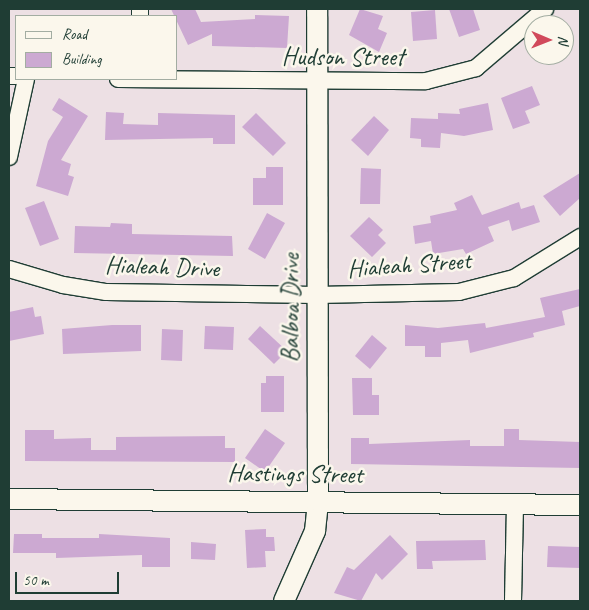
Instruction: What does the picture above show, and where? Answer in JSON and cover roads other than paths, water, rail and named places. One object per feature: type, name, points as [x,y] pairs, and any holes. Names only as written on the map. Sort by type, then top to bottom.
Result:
[{"type":"street","name":"Balboa Drive","points":[[284,601],[315,531],[318,500],[317,9]]},
{"type":"street","name":"Hudson Street","points":[[178,80],[318,83],[426,81],[476,68],[544,9]]},
{"type":"street","points":[[9,157],[26,80]]},
{"type":"street","name":"Hialeah Street","points":[[317,295],[458,292],[514,278],[580,237]]},
{"type":"street","name":"Hialeah Drive","points":[[9,269],[63,286],[106,292],[317,295]]},
{"type":"street","name":"Hastings Street","points":[[9,499],[318,500],[580,505]]},
{"type":"street","points":[[513,601],[515,504]]}]
